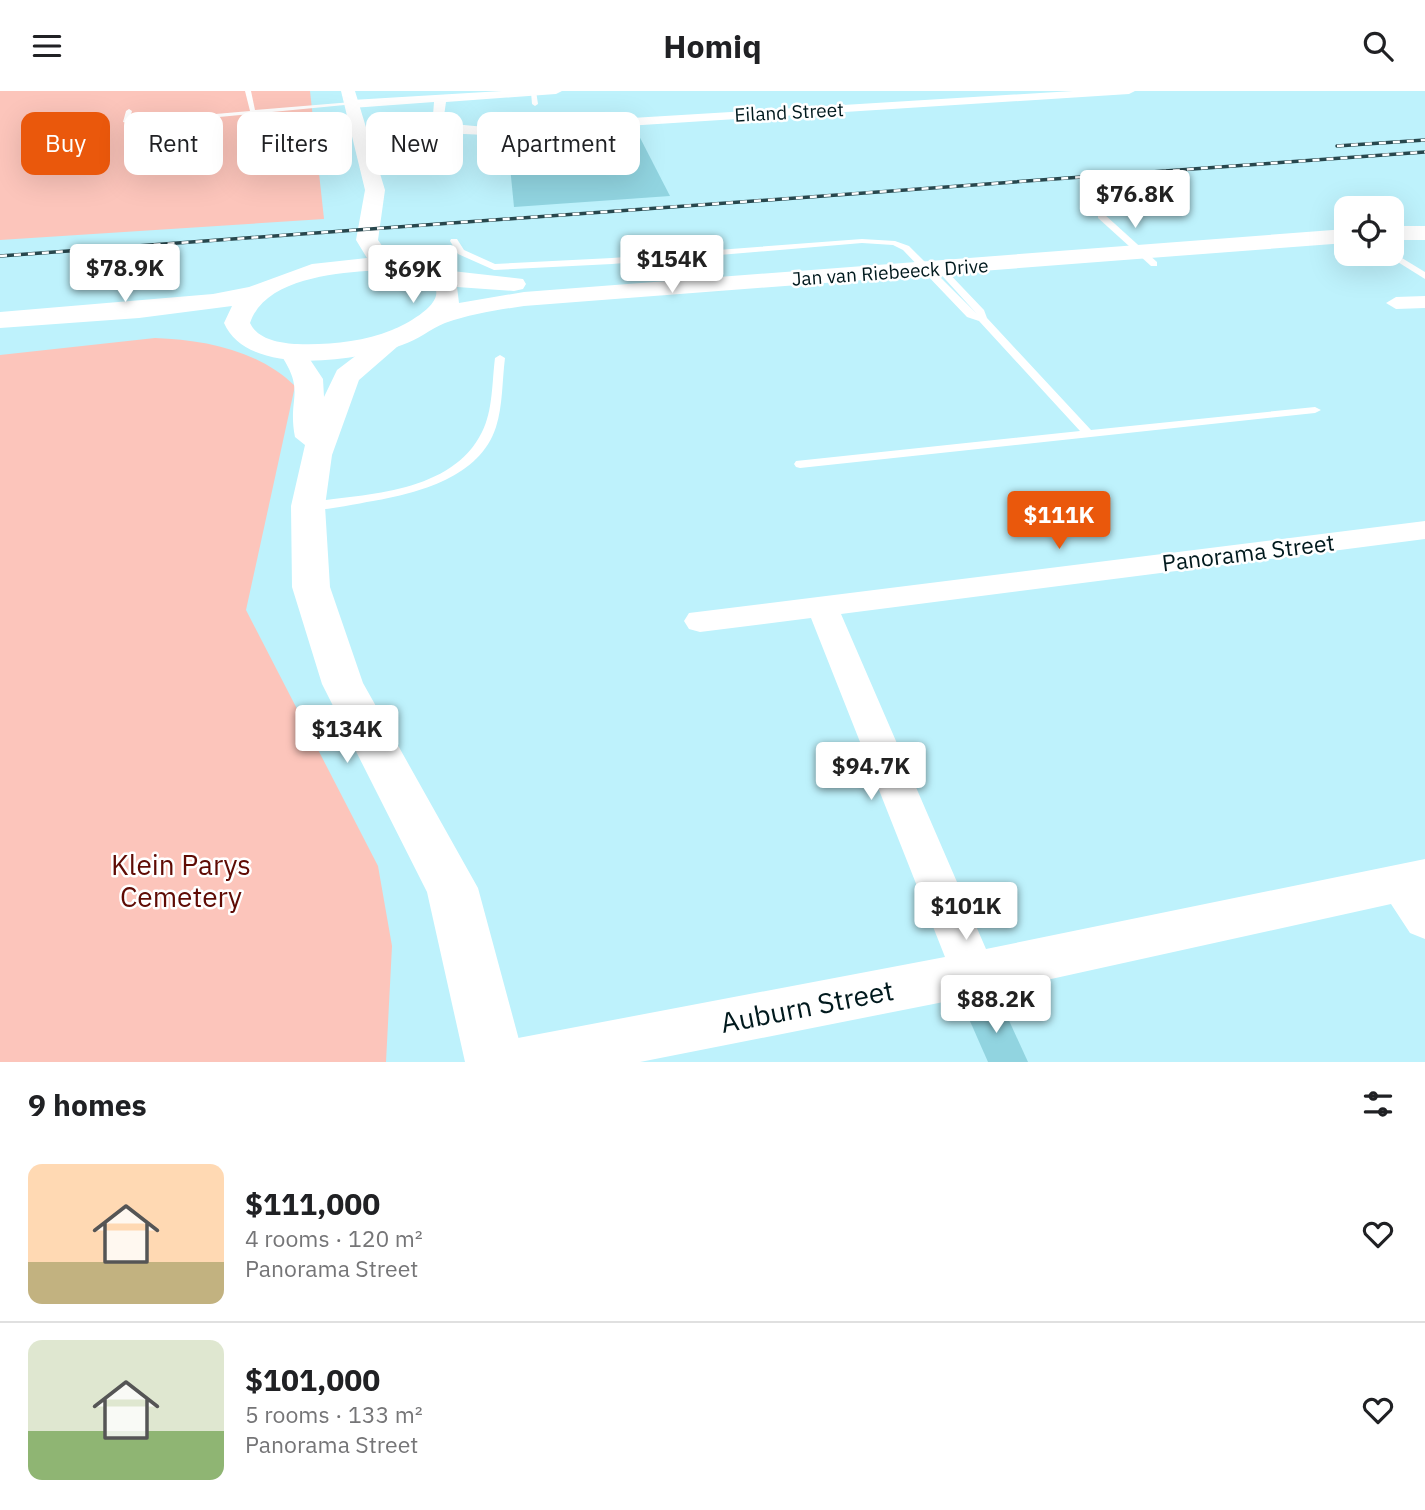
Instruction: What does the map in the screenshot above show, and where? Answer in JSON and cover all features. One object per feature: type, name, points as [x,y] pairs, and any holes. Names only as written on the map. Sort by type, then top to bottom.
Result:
[{"type":"main road","points":[[314,271],[339,255],[360,228],[375,190],[369,176],[368,158],[350,98]]},
{"type":"main road","points":[[1404,221],[1425,221]]},
{"type":"main road","name":"Jan van Riebeeck Drive","points":[[1140,251],[1334,225]]},
{"type":"main road","points":[[360,228],[370,249],[392,264]]},
{"type":"main road","points":[[1404,233],[1425,233]]},
{"type":"main road","name":"Jan van Riebeeck Drive","points":[[392,264],[473,283],[516,284],[1140,251],[1334,237]]},
{"type":"main road","name":"Jan van Riebeeck Drive","points":[[246,338],[265,347],[292,352],[359,348],[392,340],[417,330],[435,317],[484,304],[926,263]]},
{"type":"main road","points":[[0,320],[182,305],[260,292],[314,271],[340,266],[392,264]]},
{"type":"main road","points":[[435,317],[446,306],[449,295],[446,285],[436,276]]},
{"type":"main road","points":[[246,338],[237,328],[237,316],[245,303],[260,292]]},
{"type":"main road","points":[[0,338],[146,326],[206,331],[246,338]]},
{"type":"street","points":[[350,98],[534,96],[556,91]]},
{"type":"street","points":[[946,91],[963,102]]},
{"type":"street","name":"Eiland Street","points":[[441,98],[436,125],[460,131],[1129,91]]},
{"type":"street","points":[[793,98],[809,111]]},
{"type":"street","points":[[1396,303],[1425,302]]},
{"type":"street","points":[[392,340],[347,376],[316,455],[308,506],[311,587],[343,684],[452,888],[495,1062]]},
{"type":"street","points":[[292,352],[307,371],[313,387],[308,430],[316,455]]},
{"type":"street","name":"Panorama Street","points":[[700,621],[1425,530]]},
{"type":"street","points":[[822,607],[974,974]]},
{"type":"street","points":[[1413,881],[1425,919]]},
{"type":"street","name":"Auburn Street","points":[[518,1062],[974,974],[1413,881]]},
{"type":"lane","points":[[248,91],[253,112],[350,98]]},
{"type":"lane","points":[[129,111],[126,122],[135,123],[237,113]]},
{"type":"lane","points":[[1101,216],[1140,251]]},
{"type":"lane","points":[[454,241],[461,252],[494,267],[612,261],[862,241],[895,243],[926,263],[962,308],[982,319],[1087,432]]},
{"type":"lane","points":[[1404,261],[1420,269],[1425,276]]},
{"type":"lane","points":[[308,506],[388,494],[435,481],[467,461],[489,433],[500,358]]},
{"type":"lane","points":[[800,464],[1315,410]]},
{"type":"green space","points":[[0,91],[310,91],[312,112],[237,112],[237,175],[319,175],[324,219],[0,240]]},
{"type":"green space","name":"Klein Parys Cemetery","points":[[155,338],[193,341],[230,349],[265,364],[295,386],[246,610],[378,866],[392,946],[386,1062],[0,1062],[0,355]]},
{"type":"building","points":[[640,138],[670,196],[514,207],[511,175],[640,175]]},
{"type":"building","points":[[1001,1003],[1028,1062],[988,1062],[966,1012]]},
{"type":"railway","points":[[1337,146],[1425,140]]},
{"type":"railway","points":[[0,256],[1425,152]]}]
